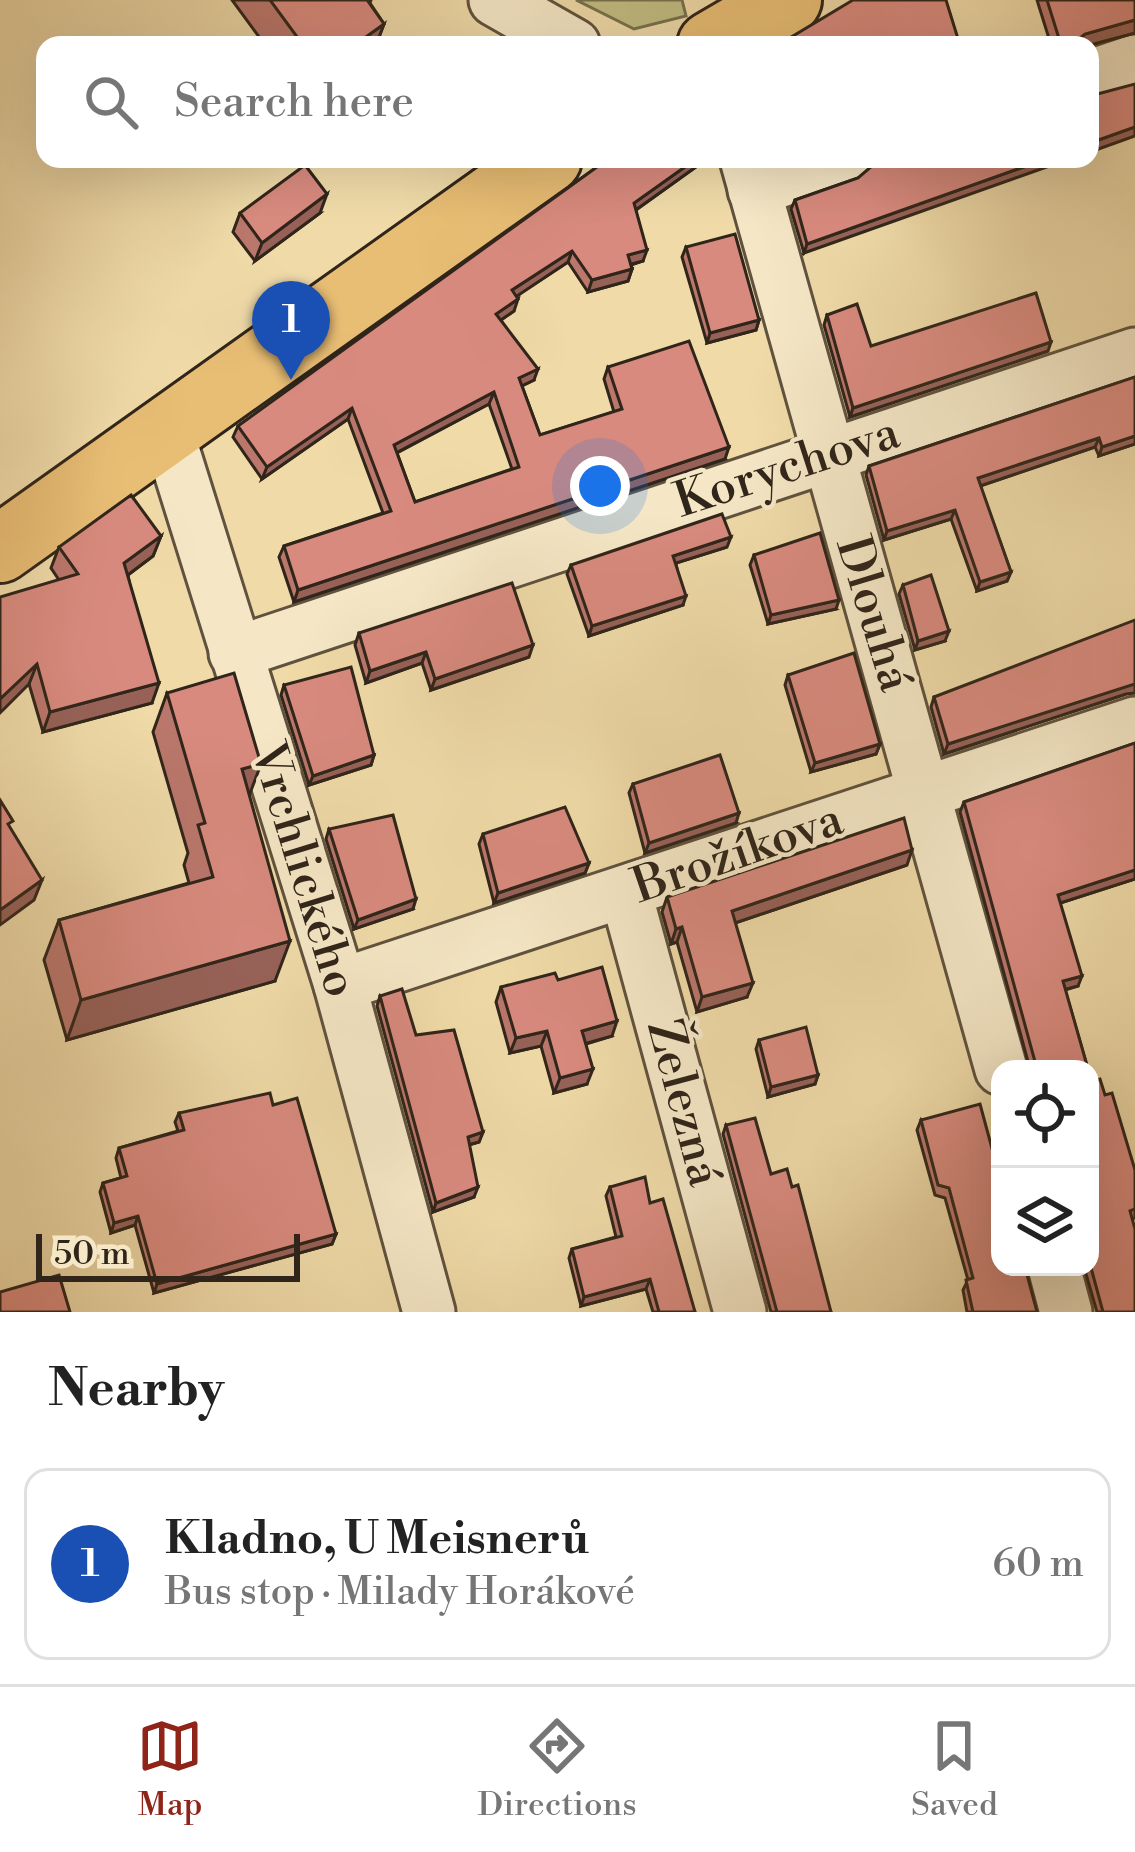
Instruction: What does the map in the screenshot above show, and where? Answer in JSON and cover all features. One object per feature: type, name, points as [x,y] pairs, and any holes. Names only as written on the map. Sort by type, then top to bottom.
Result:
[{"type":"main road","points":[[726,36],[788,0]]},
{"type":"main road","points":[[0,549],[535,168]]},
{"type":"street","points":[[494,0],[558,36]]},
{"type":"street","points":[[1099,73],[1135,61]]},
{"type":"street","points":[[750,174],[788,168]]},
{"type":"street","name":"Dlouhá","points":[[750,174],[825,455],[926,788],[999,1060]]},
{"type":"street","name":"Korychova","points":[[235,653],[1135,354]]},
{"type":"street","name":"Vrchlického","points":[[167,430],[340,985],[429,1312]]},
{"type":"street","name":"Brožíkova","points":[[340,985],[626,894],[926,788],[1135,723]]},
{"type":"street","name":"Železná","points":[[626,894],[740,1312]]},
{"type":"street","points":[[1056,1276],[1066,1312]]},
{"type":"shaded area","points":[[576,0],[682,0],[686,16],[634,29]]},
{"type":"building","points":[[270,0],[367,0],[384,24],[367,36],[296,36]]},
{"type":"building","points":[[853,0],[946,0],[957,36],[793,36]]},
{"type":"building","points":[[1047,0],[1135,0],[1135,20],[1082,36],[1058,36]]},
{"type":"building","points":[[1135,84],[1135,127],[1099,140],[1099,94]]},
{"type":"building","points":[[301,168],[307,168],[327,194],[262,243],[240,213]]},
{"type":"building","points":[[596,168],[683,168],[634,203],[647,250],[628,255],[632,269],[592,280],[572,251],[512,290],[518,299],[496,314],[538,369],[519,378],[540,435],[622,409],[608,367],[689,341],[729,447],[298,590],[284,546],[391,511],[352,408],[267,467],[238,426]],"holes":[[[494,392],[519,467],[415,502],[394,445]]]},
{"type":"building","points":[[870,168],[1021,168],[807,244],[795,200],[858,178]]},
{"type":"building","points":[[735,234],[759,320],[710,333],[686,247]]},
{"type":"building","points":[[1036,293],[1051,342],[853,408],[827,315],[857,304],[871,346]]},
{"type":"building","points":[[1135,377],[1135,436],[1102,447],[1099,438],[978,478],[1011,572],[980,582],[955,510],[887,531],[869,466]]},
{"type":"building","points":[[131,495],[161,536],[124,563],[159,683],[50,712],[37,664],[0,699],[0,597],[78,574],[59,547]]},
{"type":"building","points":[[722,514],[731,537],[673,556],[686,596],[592,626],[571,565]]},
{"type":"building","points":[[820,533],[839,600],[771,615],[754,555]]},
{"type":"building","points":[[931,575],[949,631],[918,641],[903,585]]},
{"type":"building","points":[[512,583],[533,645],[435,679],[426,652],[370,671],[359,633]]},
{"type":"building","points":[[1135,620],[1135,684],[948,744],[934,697]]},
{"type":"building","points":[[854,653],[880,744],[815,763],[788,675]]},
{"type":"building","points":[[351,667],[374,755],[313,776],[284,685]]},
{"type":"building","points":[[234,673],[261,764],[242,769],[290,941],[81,1000],[59,920],[213,877],[198,825],[205,823],[167,693]]},
{"type":"building","points":[[1135,743],[1135,870],[1058,895],[1082,976],[1063,981],[1085,1060],[1035,1060],[964,802]]},
{"type":"building","points":[[720,755],[739,813],[649,843],[633,784]]},
{"type":"building","points":[[0,800],[13,821],[8,824],[42,880],[0,910]]},
{"type":"building","points":[[565,807],[589,863],[498,893],[483,834]]},
{"type":"building","points":[[393,815],[416,899],[358,920],[329,829]]},
{"type":"building","points":[[904,818],[912,850],[732,911],[753,983],[702,997],[682,927],[676,929],[667,897]]},
{"type":"building","points":[[602,967],[617,1021],[582,1031],[593,1069],[560,1078],[547,1031],[516,1038],[501,987],[555,973],[558,980]]},
{"type":"building","points":[[402,989],[416,1035],[454,1030],[483,1132],[468,1137],[478,1187],[436,1203],[380,996]]},
{"type":"building","points":[[806,1027],[818,1075],[771,1087],[759,1040]]},
{"type":"building","points":[[1100,1079],[1105,1095],[1112,1093],[1135,1170],[1135,1209],[1130,1211],[1135,1229],[1135,1312],[1103,1312],[1093,1276],[1099,1276]]},
{"type":"building","points":[[270,1093],[273,1105],[297,1098],[336,1234],[157,1284],[138,1216],[114,1223],[103,1183],[127,1176],[119,1148],[184,1130],[179,1113]]},
{"type":"building","points":[[980,1104],[991,1145],[991,1276],[1027,1276],[1037,1312],[973,1312],[966,1280],[973,1278],[949,1188],[938,1185],[921,1120]]},
{"type":"building","points":[[755,1118],[771,1174],[787,1169],[792,1187],[798,1185],[831,1312],[777,1312],[726,1125]]},
{"type":"building","points":[[645,1177],[650,1203],[663,1199],[695,1312],[659,1312],[650,1279],[584,1297],[572,1249],[622,1236],[610,1187]]},
{"type":"building","points":[[59,1275],[70,1312],[0,1312],[0,1292]]},
{"type":"place","name":"Kladno, U Meisnerů","points":[[291,380]]}]
